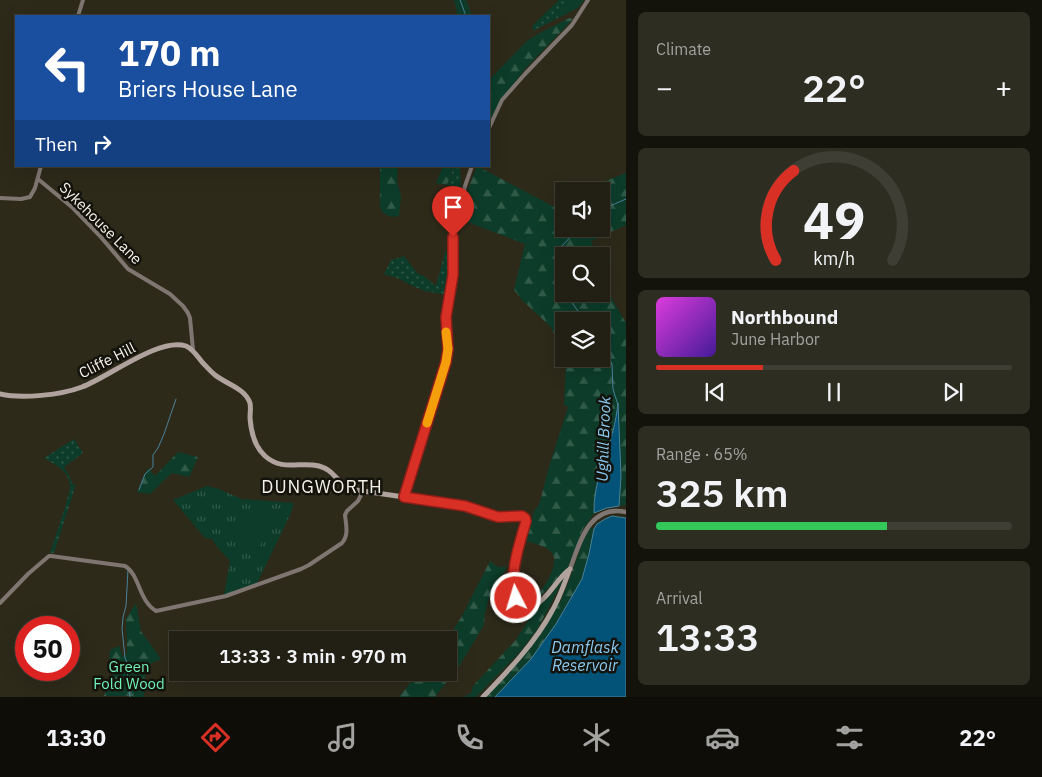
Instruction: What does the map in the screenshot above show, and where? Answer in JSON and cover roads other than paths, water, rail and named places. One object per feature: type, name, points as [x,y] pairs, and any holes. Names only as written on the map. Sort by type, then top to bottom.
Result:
[{"type":"main road","name":"Cliffe Hill","points":[[0,394],[29,396],[72,390],[94,382],[162,347],[180,345],[193,350]]},
{"type":"main road","points":[[193,350],[202,362],[217,376],[240,390],[246,396],[250,406],[251,426],[255,442],[264,456],[273,461],[292,466],[314,465],[322,467],[330,471],[346,487],[356,490],[465,506],[498,517],[524,517],[526,521],[516,560],[513,581],[516,598],[524,606],[534,605],[540,601],[570,569]]},
{"type":"main road","points":[[483,697],[520,657],[541,629],[551,613],[570,569]]},
{"type":"street","points":[[78,15],[83,0]]},
{"type":"street","points":[[490,126],[502,100],[572,25],[588,0]]},
{"type":"street","points":[[0,198],[27,198],[32,194],[41,167]]},
{"type":"street","points":[[404,497],[446,362],[448,349],[446,317],[453,275],[453,237],[465,186],[472,167]]},
{"type":"street","name":"Sykehouse Lane","points":[[38,179],[79,214],[128,269],[170,294],[183,306],[190,318],[193,350]]},
{"type":"street","points":[[0,603],[28,574],[49,556],[125,566],[131,570],[147,603],[154,610],[160,611],[226,596],[305,568],[340,545],[347,534],[345,515],[363,491]]},
{"type":"street","points":[[570,569],[590,523],[603,514],[613,511],[625,511]]},
{"type":"water","points":[[618,403],[621,476],[619,506],[594,513],[598,482],[613,431]]},
{"type":"water","name":"Damflask Reservoir","points":[[612,516],[626,518],[626,697],[495,697],[531,659],[556,624],[582,579],[594,529],[597,524]]},
{"type":"waterway","points":[[460,0],[466,15]]},
{"type":"waterway","name":"Ughill Brook","points":[[610,206],[626,199]]},
{"type":"waterway","name":"Ughill Brook","points":[[561,247],[570,237]]},
{"type":"waterway","name":"Ughill Brook","points":[[572,302],[579,312]]},
{"type":"waterway","name":"Ughill Brook","points":[[610,360],[612,364],[613,389],[618,405]]},
{"type":"waterway","points":[[139,490],[145,474],[153,467],[153,455],[164,434],[176,399]]},
{"type":"waterway","points":[[128,570],[126,606],[122,629],[125,658],[128,665],[130,697]]},
{"type":"district","name":"DUNGWORTH","points":[[322,486]]},
{"type":"park label","name":"Green Fold Wood","points":[[129,674]]}]
